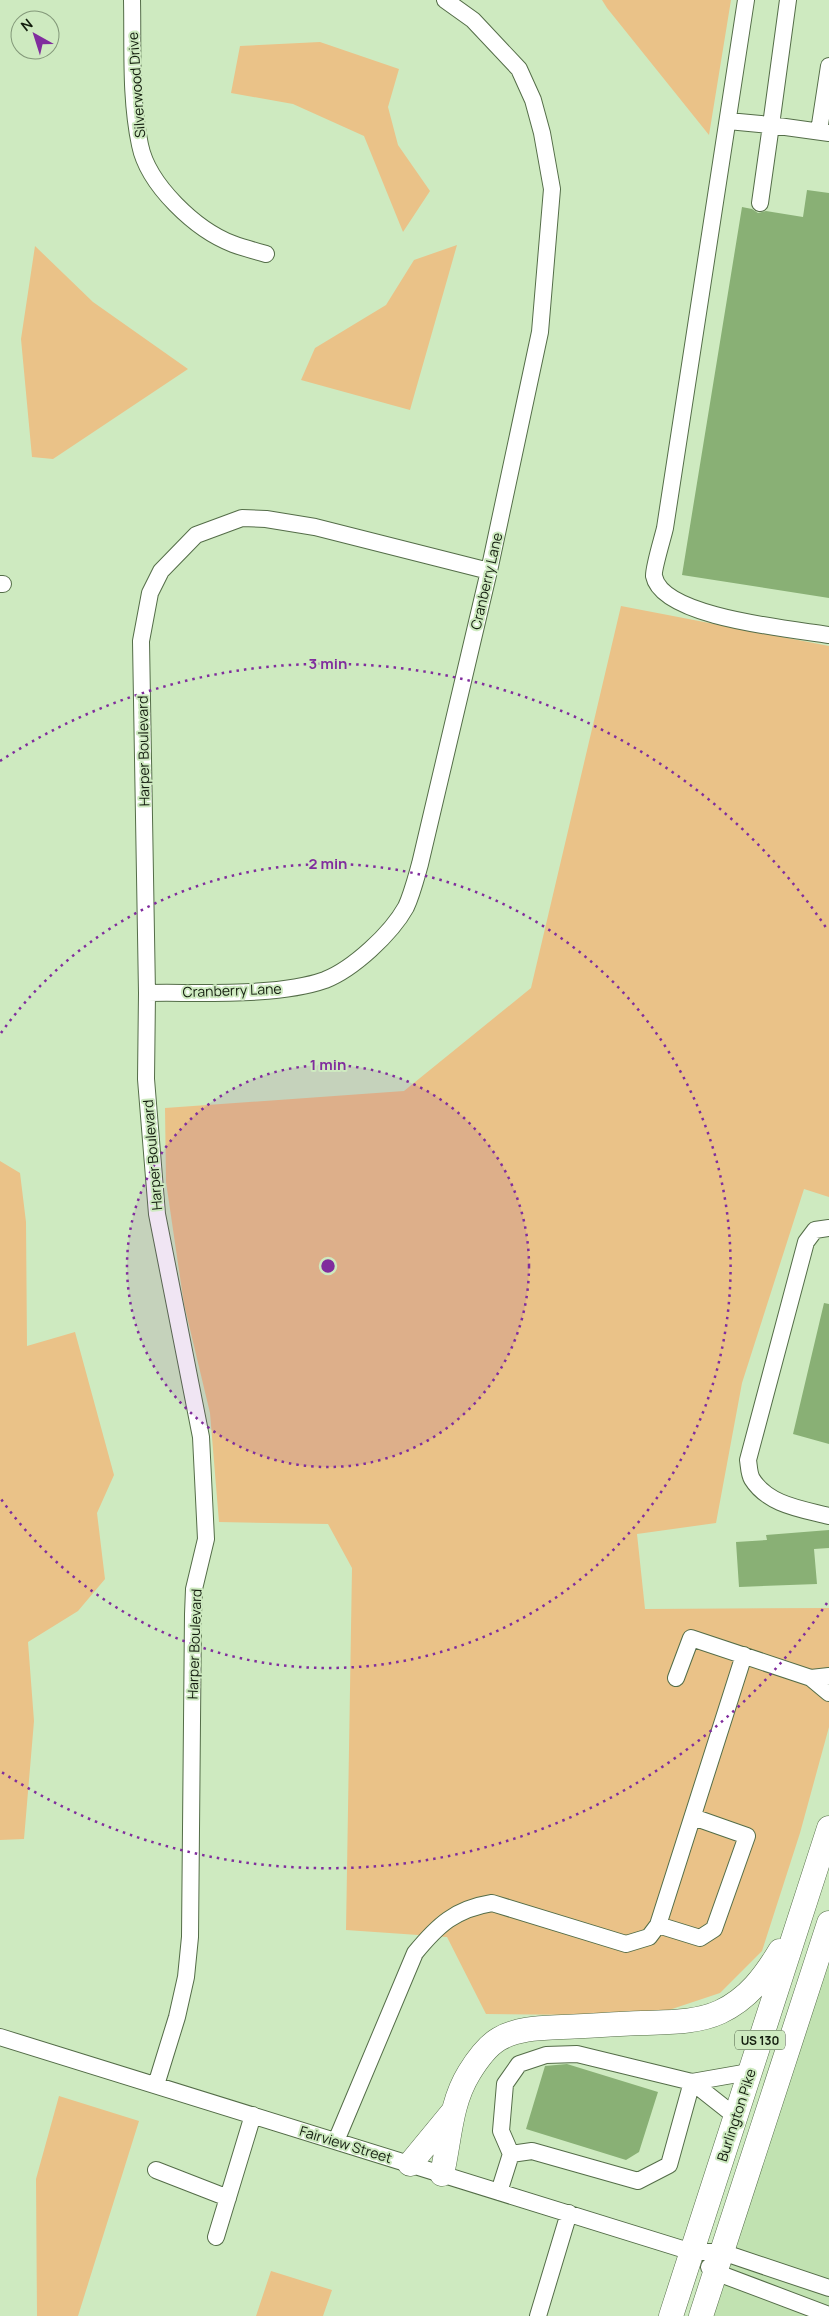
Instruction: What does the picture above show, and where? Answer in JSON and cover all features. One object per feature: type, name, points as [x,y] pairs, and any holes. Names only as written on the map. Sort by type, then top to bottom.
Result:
[{"type":"highway","name":"Burlington Pike","points":[[671,2316],[829,1828]]},
{"type":"highway","points":[[410,2164],[452,2112],[469,2074],[483,2053],[499,2039],[514,2033],[548,2027],[693,2021],[720,2012],[744,1997],[765,1975],[799,1919]]},
{"type":"highway","name":"US 130","points":[[701,2316],[828,1928]]},
{"type":"highway","points":[[442,2174],[450,2135],[452,2112]]},
{"type":"street","name":"Silverwood Drive","points":[[132,0],[134,102],[140,146],[146,164],[168,197],[198,225],[232,244],[266,254]]},
{"type":"street","name":"Cranberry Lane","points":[[147,993],[276,990],[325,980],[366,955],[395,923],[406,906],[420,864],[489,571],[540,332],[552,189],[542,133],[535,108],[519,69],[473,20],[445,0]]},
{"type":"street","points":[[746,0],[665,528],[654,576],[662,592],[687,607],[716,616],[829,635]]},
{"type":"street","points":[[760,203],[788,0]]},
{"type":"street","points":[[728,121],[824,132],[829,66]]},
{"type":"street","name":"Harper Boulevard","points":[[156,2085],[177,2017],[186,1977],[190,1936],[194,1589],[206,1539],[201,1437],[156,1214],[146,1079],[147,993],[141,641],[150,593],[161,571],[196,535],[242,518],[266,519],[315,527],[489,571]]},
{"type":"street","points":[[829,1228],[815,1230],[806,1242],[748,1460],[751,1478],[764,1493],[789,1506],[829,1516]]},
{"type":"street","points":[[676,1678],[691,1638],[811,1678],[829,1693]]},
{"type":"street","points":[[336,2141],[415,1953],[434,1929],[469,1907],[492,1903],[626,1944],[649,1937],[658,1925],[744,1655]]},
{"type":"street","points":[[811,1678],[829,1676]]},
{"type":"street","points":[[658,1925],[700,1938],[714,1930],[747,1836],[693,1817]]},
{"type":"street","name":"Fairview Street","points":[[0,2037],[569,2213],[719,2262]]},
{"type":"street","points":[[499,2192],[512,2154],[501,2131],[505,2084],[518,2064],[546,2055],[576,2054],[692,2082],[749,2072]]},
{"type":"street","points":[[692,2082],[735,2116]]},
{"type":"street","points":[[512,2154],[532,2151],[638,2182],[669,2165],[692,2082]]},
{"type":"street","points":[[216,2237],[253,2115]]},
{"type":"street","points":[[156,2170],[228,2198]]},
{"type":"street","points":[[538,2316],[569,2213]]},
{"type":"street","points":[[719,2262],[829,2288]]},
{"type":"street","points":[[719,2262],[829,2315]]},
{"type":"shaded area","points":[[602,0],[731,0],[709,135],[607,8]]},
{"type":"shaded area","points":[[320,42],[399,69],[388,107],[398,145],[430,191],[403,232],[364,136],[293,104],[231,93],[240,46]]},
{"type":"shaded area","points":[[457,245],[410,410],[301,380],[315,348],[386,305],[414,260]]},
{"type":"shaded area","points":[[35,246],[93,302],[188,369],[53,459],[32,457],[21,339]]},
{"type":"shaded area","points":[[621,606],[829,646],[829,1197],[804,1189],[742,1383],[716,1523],[637,1534],[645,1609],[829,1608],[829,1727],[800,1833],[762,1951],[720,1993],[666,2011],[583,2015],[486,2014],[447,1937],[346,1930],[352,1568],[328,1524],[219,1522],[210,1413],[184,1304],[166,1182],[165,1108],[404,1091],[531,988]]},
{"type":"shaded area","points":[[0,1161],[20,1173],[26,1222],[27,1346],[75,1332],[114,1475],[97,1513],[105,1579],[78,1611],[28,1642],[34,1721],[24,1839],[0,1840]]},
{"type":"shaded area","points":[[829,1923],[829,2316],[701,2316]]},
{"type":"shaded area","points":[[59,2096],[139,2121],[78,2316],[37,2316],[36,2179]]},
{"type":"shaded area","points":[[271,2271],[332,2290],[323,2316],[256,2316]]},
{"type":"building","points":[[807,190],[829,193],[829,598],[682,575],[742,207],[752,209],[758,213],[766,211],[803,217]]},
{"type":"building","points":[[824,1303],[829,1304],[829,1444],[793,1434]]},
{"type":"building","points":[[829,1530],[829,1548],[814,1549],[817,1584],[739,1587],[736,1542],[767,1540],[766,1535]]},
{"type":"building","points":[[567,2064],[658,2092],[639,2152],[626,2160],[526,2129],[545,2066]]}]
